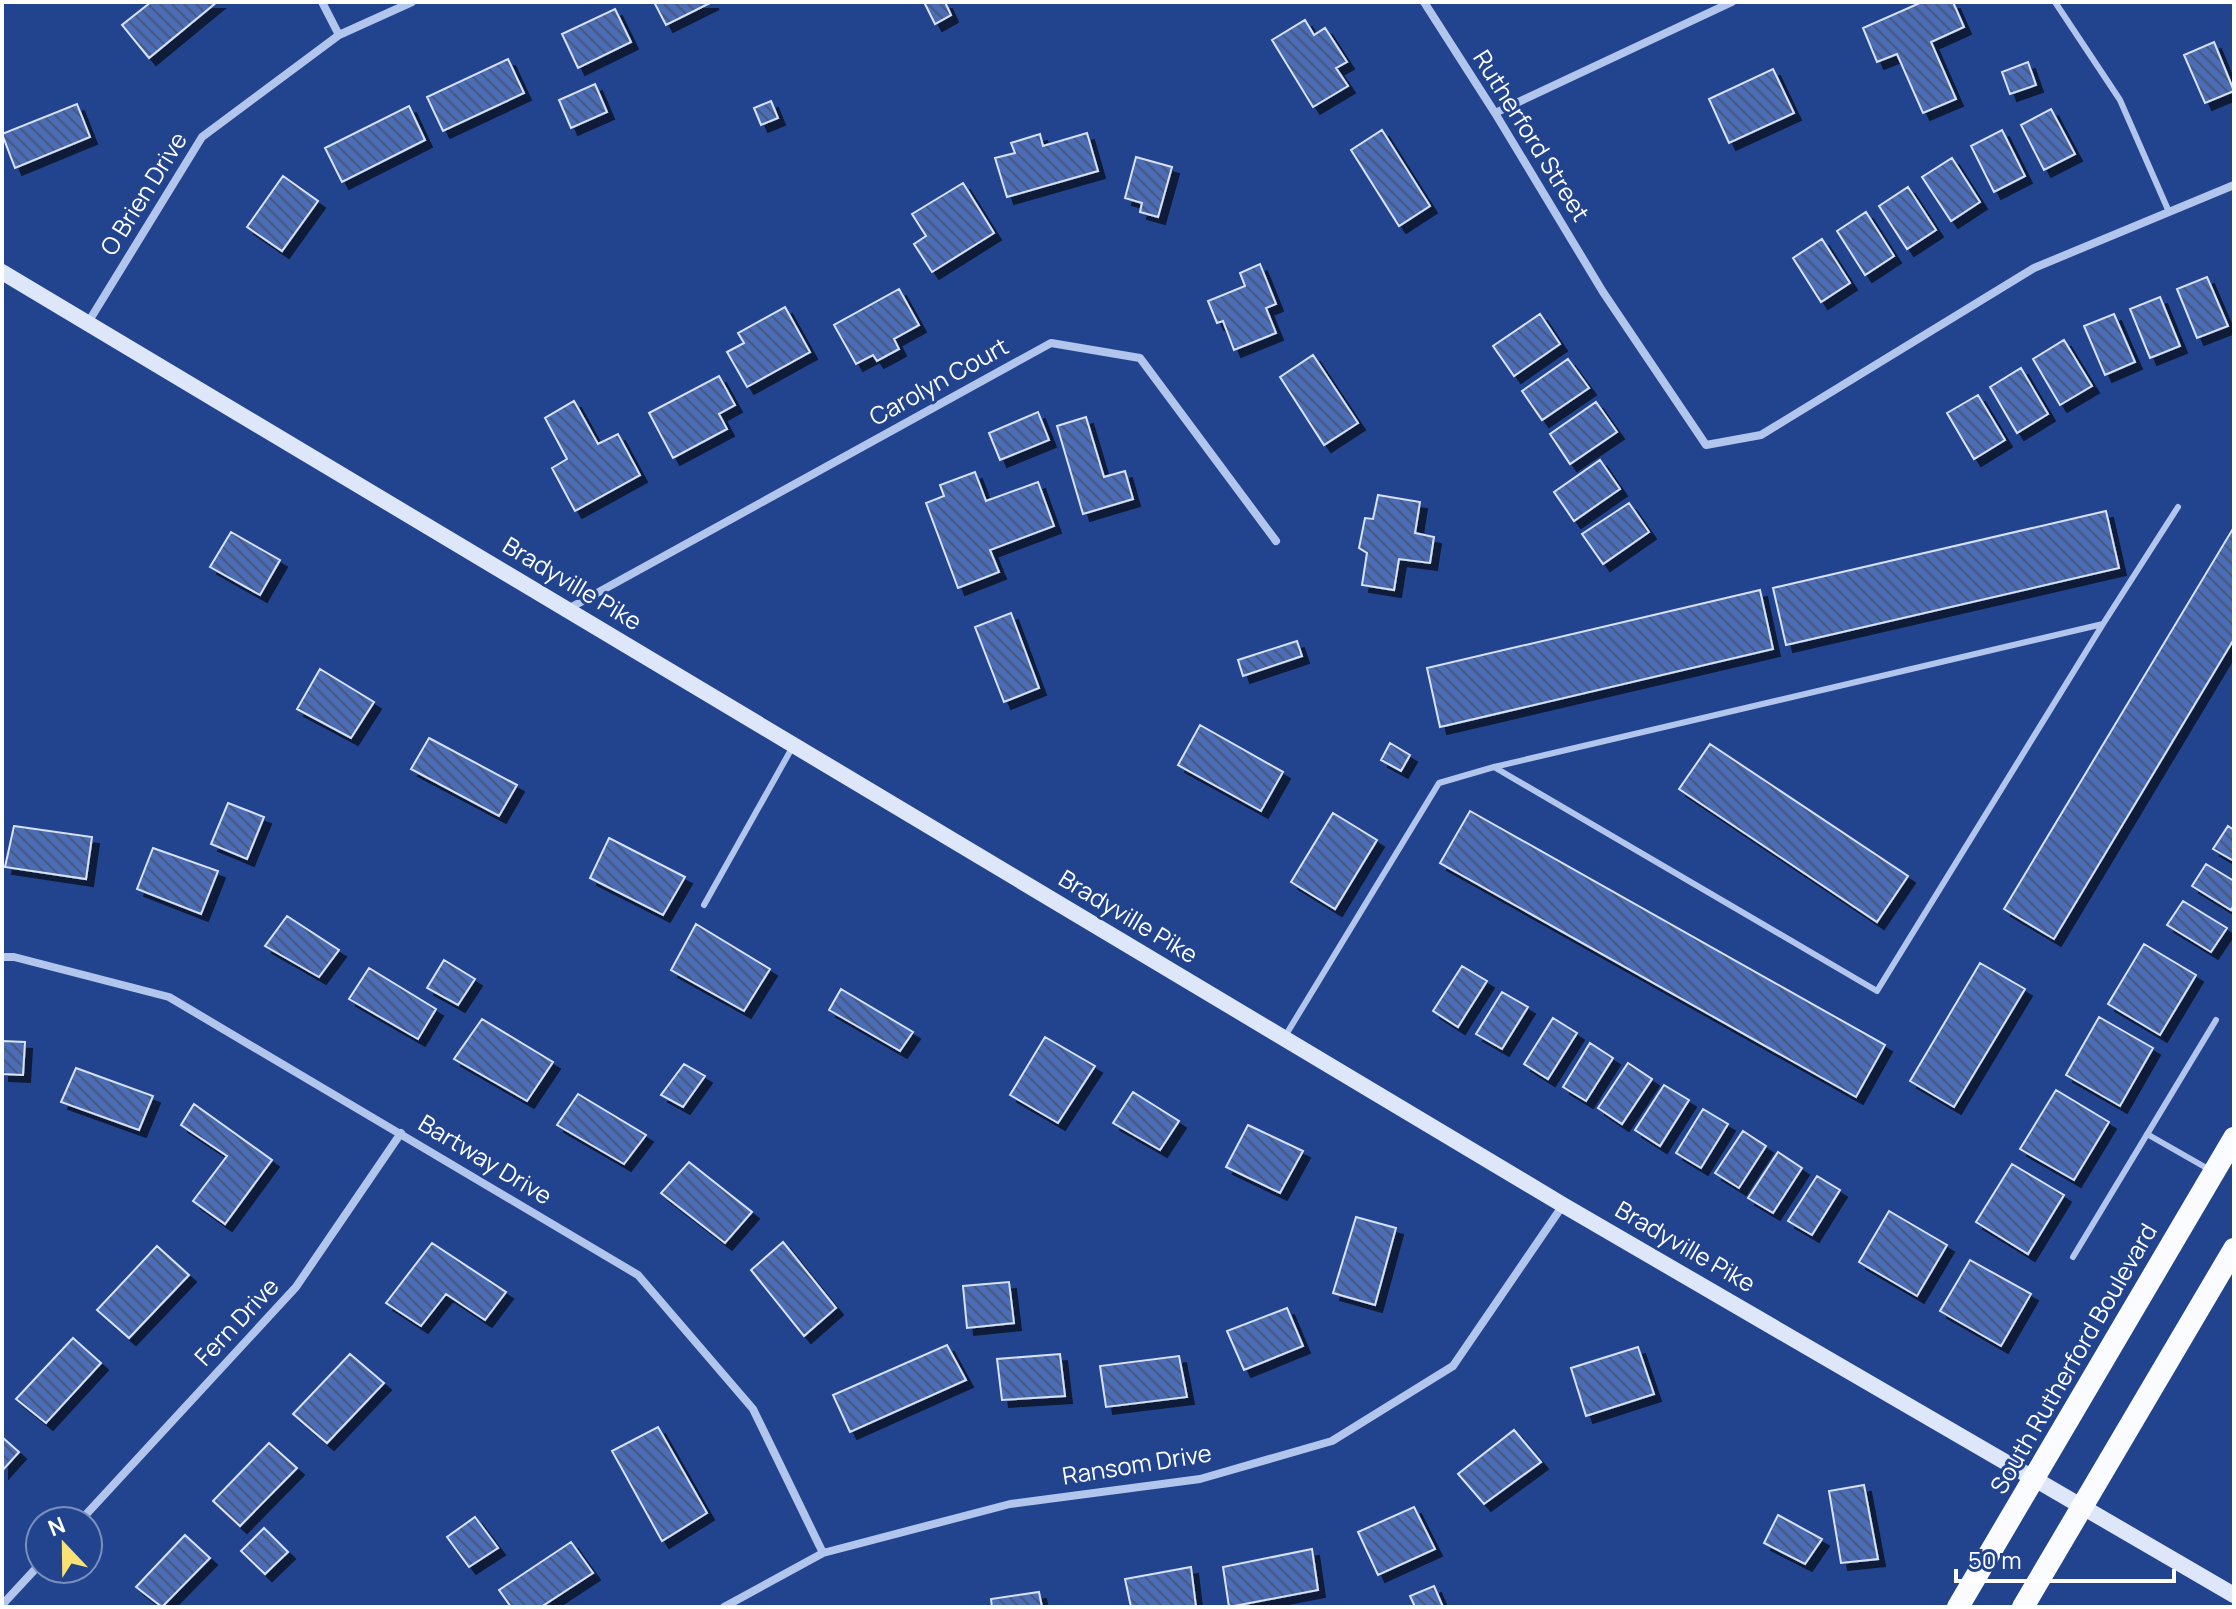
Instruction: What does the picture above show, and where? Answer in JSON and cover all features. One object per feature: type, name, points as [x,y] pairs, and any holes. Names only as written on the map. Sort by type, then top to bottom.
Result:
[{"type":"highway","name":"South Rutherford Boulevard","points":[[1958,1607],[2234,1138]]},
{"type":"highway","points":[[2023,1607],[2234,1249]]},
{"type":"main road","name":"Bradyville Pike","points":[[2,272],[89,321],[1563,1205],[2234,1595]]},
{"type":"street","points":[[322,2],[339,35]]},
{"type":"street","name":"O Brien Drive","points":[[89,321],[202,137],[339,35],[412,2]]},
{"type":"street","name":"Rutherford Street","points":[[1424,2],[1603,292],[1706,445],[1761,435],[2034,268],[2169,212]]},
{"type":"street","points":[[1495,113],[1732,2]]},
{"type":"street","points":[[2169,212],[2234,185]]},
{"type":"street","name":"Carolyn Court","points":[[567,609],[1051,343],[1140,358],[1276,541]]},
{"type":"street","name":"Bartway Drive","points":[[2,957],[14,957],[169,997],[638,1275],[753,1409],[823,1553]]},
{"type":"street","name":"Fern Drive","points":[[95,1505],[296,1287],[401,1133]]},
{"type":"street","name":"Ransom Drive","points":[[724,1607],[823,1553],[1010,1504],[1200,1479],[1332,1441],[1453,1366],[1563,1205]]},
{"type":"street","points":[[2,1605],[24,1581]]},
{"type":"lane","points":[[2055,2],[2120,100],[2169,212]]},
{"type":"lane","points":[[1494,767],[1877,991],[2178,507]]},
{"type":"lane","points":[[1284,1038],[1439,783],[1494,767],[2103,624]]},
{"type":"lane","points":[[704,905],[794,745]]},
{"type":"lane","points":[[2073,1257],[2216,1020]]},
{"type":"lane","points":[[2147,1134],[2214,1172]]},
{"type":"building","points":[[151,2],[217,2],[149,58],[122,25]]},
{"type":"building","points":[[654,2],[712,2],[666,25]]},
{"type":"building","points":[[924,2],[945,2],[951,15],[935,24]]},
{"type":"building","points":[[1922,2],[1953,2],[1964,27],[1931,42],[1956,99],[1923,113],[1897,54],[1877,62],[1863,28]]},
{"type":"building","points":[[615,9],[631,42],[578,68],[562,34]]},
{"type":"building","points":[[1305,20],[1314,35],[1325,28],[1347,62],[1336,68],[1348,86],[1313,107],[1272,40]]},
{"type":"building","points":[[2214,42],[2234,91],[2205,103],[2184,55]]},
{"type":"building","points":[[508,59],[524,93],[443,131],[427,97]]},
{"type":"building","points":[[2028,62],[2036,85],[2010,94],[2002,72]]},
{"type":"building","points":[[1773,69],[1794,113],[1729,143],[1709,99]]},
{"type":"building","points":[[595,84],[607,112],[571,128],[559,100]]},
{"type":"building","points":[[771,101],[778,118],[761,125],[754,108]]},
{"type":"building","points":[[77,104],[90,137],[15,168],[2,134]]},
{"type":"building","points":[[409,106],[425,140],[342,182],[325,148]]},
{"type":"building","points":[[2051,109],[2075,154],[2044,170],[2021,125]]},
{"type":"building","points":[[1382,130],[1430,206],[1399,226],[1351,150]]},
{"type":"building","points":[[2002,130],[2025,176],[1994,192],[1971,146]]},
{"type":"building","points":[[1087,133],[1098,171],[1007,197],[995,158],[1015,153],[1011,143],[1040,134],[1043,146]]},
{"type":"building","points":[[1136,157],[1172,167],[1158,217],[1140,212],[1142,203],[1125,198]]},
{"type":"building","points":[[1952,158],[1980,202],[1951,221],[1922,177]]},
{"type":"building","points":[[283,176],[318,201],[282,251],[247,227]]},
{"type":"building","points":[[963,183],[994,233],[932,272],[914,244],[926,236],[912,214]]},
{"type":"building","points":[[1908,187],[1936,230],[1907,249],[1879,206]]},
{"type":"building","points":[[1866,212],[1894,256],[1865,275],[1837,231]]},
{"type":"building","points":[[1822,239],[1850,283],[1821,302],[1793,258]]},
{"type":"building","points":[[1260,264],[1276,304],[1266,308],[1276,333],[1234,350],[1223,321],[1217,323],[1208,301],[1245,286],[1240,273]]},
{"type":"building","points":[[2207,277],[2228,326],[2197,338],[2177,289]]},
{"type":"building","points":[[899,289],[919,325],[894,339],[899,349],[877,361],[873,355],[856,364],[834,325]]},
{"type":"building","points":[[2160,297],[2180,346],[2150,358],[2130,309]]},
{"type":"building","points":[[785,307],[810,352],[747,387],[727,352],[744,343],[738,333]]},
{"type":"building","points":[[1540,314],[1560,344],[1514,376],[1493,346]]},
{"type":"building","points":[[2114,314],[2135,362],[2105,375],[2084,326]]},
{"type":"building","points":[[2064,340],[2092,386],[2060,405],[2033,359]]},
{"type":"building","points":[[1313,355],[1358,423],[1324,445],[1280,377]]},
{"type":"building","points":[[1568,359],[1589,388],[1542,420],[1522,391]]},
{"type":"building","points":[[2021,368],[2048,414],[2017,433],[1990,387]]},
{"type":"building","points":[[719,376],[735,405],[719,414],[727,429],[673,458],[649,413]]},
{"type":"building","points":[[1978,395],[2005,440],[1974,459],[1947,413]]},
{"type":"building","points":[[574,401],[598,444],[618,434],[640,475],[575,511],[552,468],[567,459],[545,418]]},
{"type":"building","points":[[1596,402],[1617,432],[1570,464],[1550,434]]},
{"type":"building","points":[[1038,412],[1049,440],[1000,460],[989,433]]},
{"type":"building","points":[[1086,417],[1104,477],[1125,471],[1133,499],[1083,514],[1057,426]]},
{"type":"building","points":[[1600,460],[1620,489],[1574,521],[1554,492]]},
{"type":"building","points":[[975,472],[986,501],[1038,482],[1054,526],[990,550],[999,572],[958,588],[926,503],[944,496],[940,485]]},
{"type":"building","points":[[1378,495],[1420,502],[1415,533],[1434,537],[1430,563],[1399,559],[1394,590],[1362,585],[1367,553],[1359,548],[1365,518],[1373,519]]},
{"type":"building","points":[[1629,503],[1649,532],[1603,564],[1582,534]]},
{"type":"building","points":[[2106,511],[2119,568],[1786,645],[1773,588]]},
{"type":"building","points":[[2234,527],[2234,639],[2054,939],[2004,909]]},
{"type":"building","points":[[231,532],[280,560],[260,595],[210,567]]},
{"type":"building","points":[[1760,590],[1773,649],[1440,727],[1427,668]]},
{"type":"building","points":[[1011,613],[1039,688],[1004,702],[975,627]]},
{"type":"building","points":[[1297,641],[1302,656],[1243,676],[1238,660]]},
{"type":"building","points":[[320,669],[374,702],[351,738],[297,709]]},
{"type":"building","points":[[1200,725],[1283,772],[1261,811],[1178,765]]},
{"type":"building","points":[[429,738],[517,785],[499,816],[411,769]]},
{"type":"building","points":[[1390,743],[1410,755],[1401,771],[1381,760]]},
{"type":"building","points":[[1710,744],[1908,876],[1877,922],[1679,789]]},
{"type":"building","points":[[228,803],[264,817],[247,859],[211,844]]},
{"type":"building","points":[[1470,811],[1885,1045],[1856,1097],[1440,863]]},
{"type":"building","points":[[1333,813],[1377,840],[1335,909],[1291,882]]},
{"type":"building","points":[[14,826],[92,837],[86,879],[5,867]]},
{"type":"building","points":[[2228,826],[2234,830],[2234,861],[2213,849]]},
{"type":"building","points":[[609,838],[685,877],[663,915],[590,878]]},
{"type":"building","points":[[153,848],[218,871],[201,914],[137,889]]},
{"type":"building","points":[[2206,864],[2234,881],[2234,905],[2231,910],[2192,886]]},
{"type":"building","points":[[2183,901],[2227,928],[2211,952],[2167,925]]},
{"type":"building","points":[[287,916],[339,950],[319,977],[265,946]]},
{"type":"building","points":[[696,924],[770,969],[744,1011],[671,970]]},
{"type":"building","points":[[2144,944],[2196,975],[2160,1035],[2108,1004]]},
{"type":"building","points":[[444,960],[475,979],[458,1005],[427,988]]},
{"type":"building","points":[[1980,963],[2025,989],[1954,1107],[1910,1081]]},
{"type":"building","points":[[1462,966],[1487,981],[1458,1027],[1433,1011]]},
{"type":"building","points":[[369,968],[436,1009],[418,1039],[349,999]]},
{"type":"building","points":[[841,989],[913,1032],[900,1051],[829,1010]]},
{"type":"building","points":[[1502,992],[1528,1007],[1502,1049],[1476,1034]]},
{"type":"building","points":[[2099,1017],[2153,1048],[2120,1106],[2066,1075]]},
{"type":"building","points":[[1553,1018],[1577,1033],[1548,1079],[1524,1064]]},
{"type":"building","points":[[482,1019],[553,1062],[527,1101],[454,1059]]},
{"type":"building","points":[[1045,1037],[1095,1066],[1058,1123],[1010,1095]]},
{"type":"building","points":[[2,1041],[25,1042],[23,1075],[2,1074]]},
{"type":"building","points":[[1590,1043],[1613,1058],[1586,1101],[1563,1087]]},
{"type":"building","points":[[1628,1063],[1652,1079],[1622,1124],[1598,1108]]},
{"type":"building","points":[[684,1064],[705,1076],[683,1107],[661,1095]]},
{"type":"building","points":[[76,1068],[153,1096],[139,1130],[61,1102]]},
{"type":"building","points":[[1664,1085],[1689,1100],[1660,1146],[1635,1130]]},
{"type":"building","points":[[2056,1090],[2109,1122],[2074,1180],[2020,1149]]},
{"type":"building","points":[[1133,1092],[1179,1121],[1160,1150],[1113,1123]]},
{"type":"building","points":[[578,1094],[646,1135],[624,1164],[557,1125]]},
{"type":"building","points":[[194,1104],[272,1160],[225,1224],[193,1201],[227,1156],[181,1125]]},
{"type":"building","points":[[1703,1109],[1728,1124],[1701,1168],[1676,1153]]},
{"type":"building","points":[[1248,1125],[1303,1151],[1280,1193],[1226,1167]]},
{"type":"building","points":[[1743,1131],[1766,1146],[1739,1188],[1715,1173]]},
{"type":"building","points":[[1778,1152],[1802,1168],[1773,1213],[1748,1198]]},
{"type":"building","points":[[689,1162],[752,1212],[725,1243],[661,1193]]},
{"type":"building","points":[[2012,1164],[2064,1195],[2028,1254],[1976,1222]]},
{"type":"building","points":[[1817,1176],[1840,1190],[1812,1235],[1788,1221]]},
{"type":"building","points":[[1889,1211],[1947,1245],[1917,1296],[1859,1262]]},
{"type":"building","points":[[1356,1217],[1396,1228],[1375,1305],[1333,1293]]},
{"type":"building","points":[[783,1242],[836,1308],[804,1336],[751,1270]]},
{"type":"building","points":[[432,1243],[506,1292],[485,1320],[446,1294],[421,1326],[386,1303]]},
{"type":"building","points":[[157,1246],[189,1275],[129,1338],[97,1310]]},
{"type":"building","points":[[1970,1260],[2031,1294],[2001,1346],[1940,1311]]},
{"type":"building","points":[[1009,1282],[1014,1323],[967,1328],[963,1286]]},
{"type":"building","points":[[1287,1308],[1303,1346],[1244,1370],[1227,1331]]},
{"type":"building","points":[[73,1338],[101,1363],[46,1423],[16,1399]]},
{"type":"building","points":[[947,1345],[966,1380],[850,1432],[833,1395]]},
{"type":"building","points":[[1638,1347],[1654,1394],[1586,1416],[1571,1368]]},
{"type":"building","points":[[350,1354],[384,1383],[327,1443],[293,1414]]},
{"type":"building","points":[[1060,1354],[1065,1396],[1002,1400],[997,1359]]},
{"type":"building","points":[[1179,1356],[1187,1397],[1106,1407],[1100,1366]]},
{"type":"building","points":[[658,1427],[707,1513],[662,1541],[612,1451]]},
{"type":"building","points":[[1514,1430],[1541,1462],[1484,1504],[1458,1474]]},
{"type":"building","points":[[2,1437],[19,1452],[2,1471]]},
{"type":"building","points":[[269,1443],[297,1468],[240,1526],[213,1501]]},
{"type":"building","points":[[1864,1485],[1878,1559],[1841,1563],[1829,1491]]},
{"type":"building","points":[[1414,1507],[1435,1549],[1378,1575],[1358,1532]]},
{"type":"building","points":[[1778,1515],[1822,1539],[1805,1564],[1764,1543]]},
{"type":"building","points":[[475,1517],[498,1548],[469,1567],[447,1537]]},
{"type":"building","points":[[264,1528],[288,1552],[265,1574],[241,1551]]},
{"type":"building","points":[[185,1535],[210,1558],[162,1607],[136,1587]]},
{"type":"building","points":[[571,1542],[593,1573],[541,1607],[511,1607],[499,1590]]},
{"type":"building","points":[[1312,1549],[1318,1590],[1229,1607],[1223,1567]]},
{"type":"building","points":[[1191,1567],[1196,1607],[1131,1607],[1125,1579]]},
{"type":"building","points":[[1434,1586],[1443,1607],[1415,1607],[1410,1596]]},
{"type":"building","points":[[1039,1592],[1042,1607],[992,1607],[991,1599]]}]
